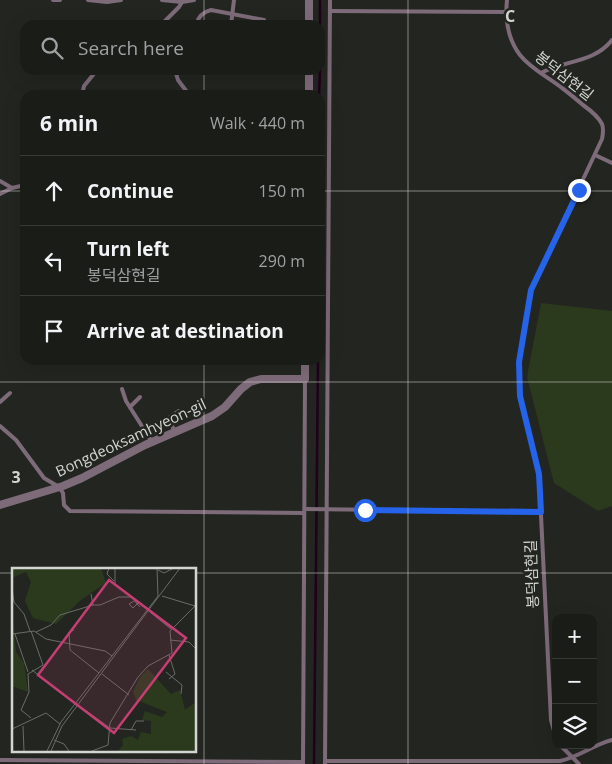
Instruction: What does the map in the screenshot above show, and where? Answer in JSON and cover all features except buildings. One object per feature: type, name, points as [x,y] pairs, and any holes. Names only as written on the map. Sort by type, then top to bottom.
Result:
[{"type":"street","points":[[309,0],[309,20]]},
{"type":"street","points":[[309,75],[309,90]]},
{"type":"street","points":[[304,379],[305,365]]},
{"type":"street","name":"Bongdeoksamhyeon-gil","points":[[0,505],[82,478],[152,442],[212,416],[225,408],[250,382],[261,379],[304,379]]},
{"type":"lane","points":[[53,0],[60,0]]},
{"type":"lane","points":[[88,0],[107,2],[121,0]]},
{"type":"lane","points":[[162,0],[182,2],[194,0]]},
{"type":"lane","points":[[231,20],[234,0]]},
{"type":"lane","points":[[330,0],[325,509],[325,762],[560,761],[573,758],[604,742],[612,740]]},
{"type":"lane","name":"봉덕삼현길","points":[[508,0],[506,12],[514,46],[524,60],[563,88],[600,121],[603,133],[595,155],[531,290],[519,362],[520,396],[539,474],[552,724]]},
{"type":"lane","points":[[166,20],[180,7],[182,2]]},
{"type":"lane","points":[[197,20],[206,11],[211,10],[264,20]]},
{"type":"lane","points":[[330,11],[506,12]]},
{"type":"lane","points":[[541,73],[557,65],[584,60],[612,40]]},
{"type":"lane","points":[[83,90],[93,75]]},
{"type":"lane","points":[[176,75],[185,90]]},
{"type":"lane","points":[[595,155],[612,163]]},
{"type":"lane","points":[[0,182],[12,188]]},
{"type":"lane","points":[[0,194],[20,186]]},
{"type":"lane","points":[[0,760],[302,763],[304,379]]},
{"type":"lane","points":[[122,389],[130,407],[152,442]]},
{"type":"lane","points":[[0,402],[10,393]]},
{"type":"lane","points":[[130,407],[140,397]]},
{"type":"lane","points":[[175,432],[169,420],[170,417],[179,411]]},
{"type":"lane","points":[[0,426],[16,440],[44,478],[59,487],[63,493],[64,505],[70,511],[304,511],[325,509],[541,512]]},
{"type":"lane","points":[[564,749],[579,764]]},
{"type":"green space","points":[[541,303],[612,311],[612,506],[598,511],[554,483],[527,377]]},
{"type":"waterway","points":[[320,0],[320,20]]},
{"type":"waterway","points":[[319,90],[320,75]]},
{"type":"waterway","points":[[314,764],[318,365]]},
{"type":"route","points":[[365,510],[541,512],[539,474],[520,396],[519,362],[531,290],[579,190]]}]
